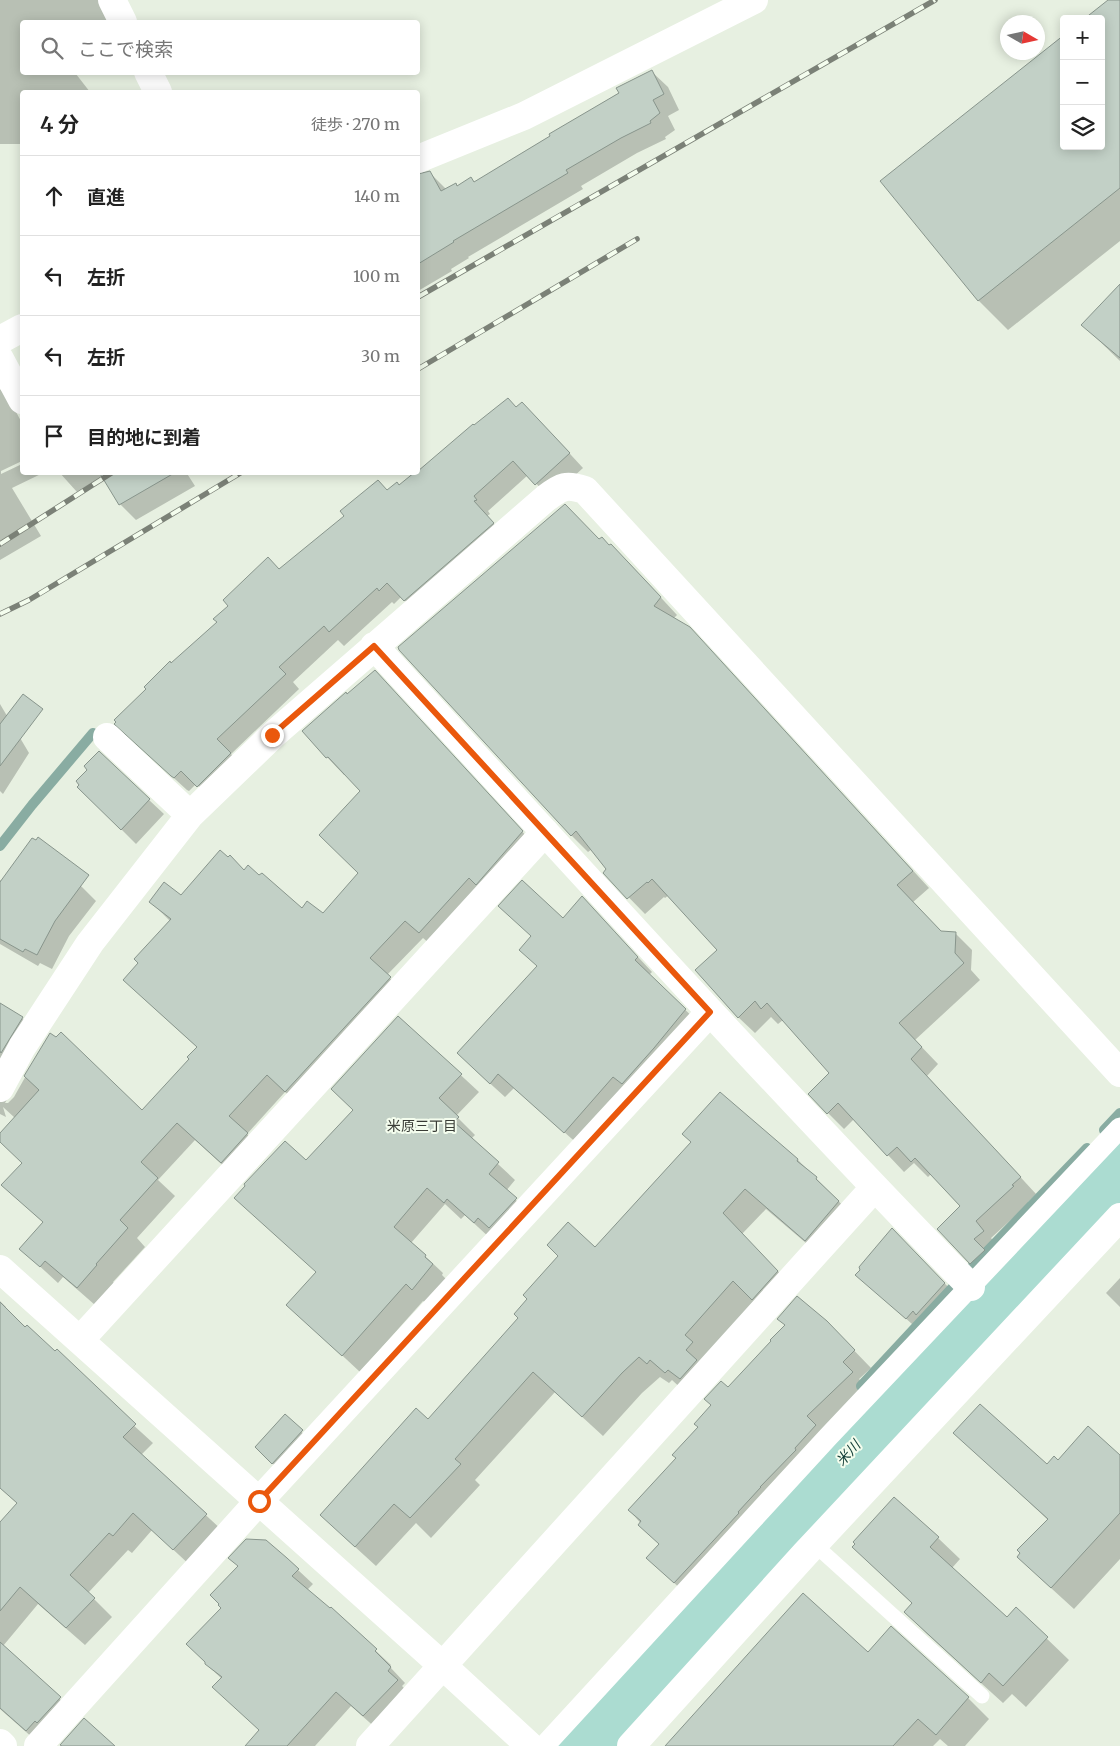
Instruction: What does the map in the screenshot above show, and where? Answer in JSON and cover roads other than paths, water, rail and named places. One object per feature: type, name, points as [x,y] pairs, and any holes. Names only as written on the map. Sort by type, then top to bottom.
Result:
[{"type":"street","points":[[112,0],[122,20]]},
{"type":"street","points":[[420,158],[524,116],[754,0]]},
{"type":"street","points":[[150,75],[157,90]]},
{"type":"street","points":[[0,340],[20,329]]},
{"type":"street","points":[[0,359],[20,396]]},
{"type":"street","points":[[0,1088],[22,1047],[90,943],[190,814],[272,735],[374,646],[560,488],[571,485],[585,490],[1120,1073]]},
{"type":"street","points":[[374,646],[710,1012],[874,1188],[971,1287]]},
{"type":"street","points":[[107,737],[190,814]]},
{"type":"street","points":[[80,1340],[545,832]]},
{"type":"street","points":[[38,1746],[259,1501],[710,1012]]},
{"type":"street","points":[[544,1746],[828,1437],[1120,1128]]},
{"type":"street","points":[[370,1746],[874,1188]]},
{"type":"street","points":[[631,1746],[1120,1217]]},
{"type":"street","points":[[0,1269],[530,1746]]},
{"type":"street","points":[[0,1743],[3,1746]]},
{"type":"lane","points":[[815,1545],[982,1696]]},
{"type":"waterway","points":[[0,846],[93,733]]},
{"type":"waterway","points":[[1104,1130],[1120,1113]]},
{"type":"waterway","points":[[970,1269],[1087,1148]]},
{"type":"waterway","name":"米川","points":[[581,1746],[859,1441],[1120,1166]]},
{"type":"waterway","points":[[861,1386],[955,1285]]},
{"type":"railway","points":[[420,296],[935,0]]},
{"type":"railway","points":[[420,368],[637,239]]},
{"type":"railway","points":[[0,544],[108,475]]},
{"type":"railway","points":[[0,614],[29,600],[237,475]]},
{"type":"district","name":"米原三丁目","points":[[422,1126]]}]
